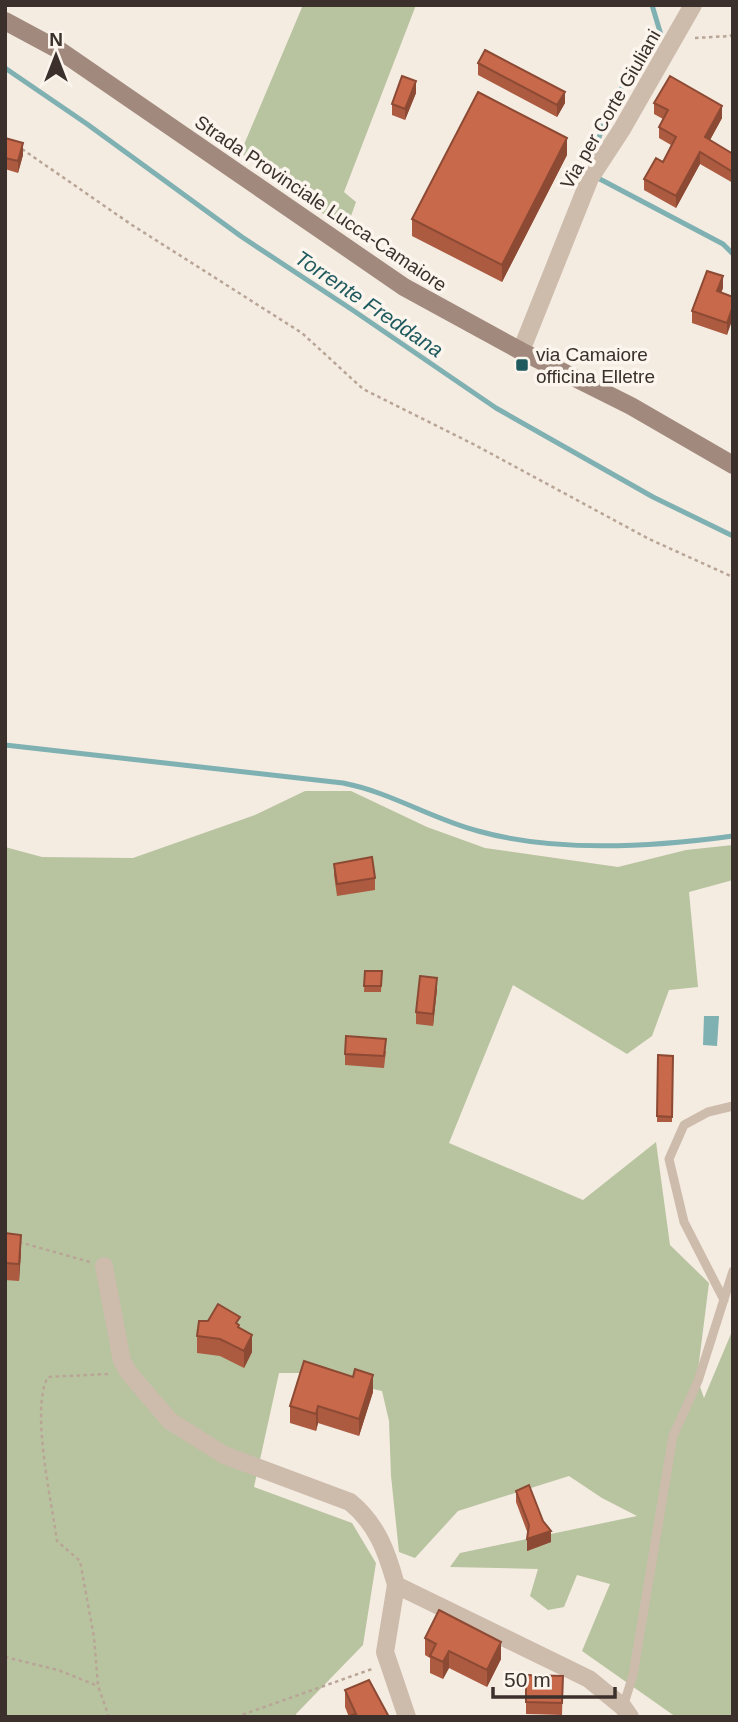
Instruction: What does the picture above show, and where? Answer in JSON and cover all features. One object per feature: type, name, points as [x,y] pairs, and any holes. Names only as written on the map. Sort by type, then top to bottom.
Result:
[{"type":"main road","name":"Strada Provinciale Lucca-Camaiore","points":[[5,21],[59,50],[404,288],[631,406],[733,465]]},
{"type":"street","name":"Via per Corte Giuliani","points":[[521,351],[590,178],[622,129],[693,5]]},
{"type":"street","points":[[104,1266],[122,1361],[170,1422],[224,1455],[350,1502],[363,1513],[377,1532],[396,1585],[385,1652],[407,1717]]},
{"type":"street","points":[[396,1585],[589,1679],[626,1712]]},
{"type":"lane","points":[[724,1300],[684,1222],[669,1158],[684,1125],[708,1112],[733,1106]]},
{"type":"lane","points":[[626,1712],[673,1436],[698,1381],[733,1271]]},
{"type":"path","points":[[674,39],[733,34]]},
{"type":"path","points":[[13,143],[132,225],[302,333],[363,389],[475,445],[649,539],[733,577]]},
{"type":"path","points":[[14,1241],[104,1266]]},
{"type":"path","points":[[109,1717],[98,1686],[94,1637],[80,1561],[57,1541],[40,1415],[42,1388],[48,1377],[129,1373]]},
{"type":"path","points":[[5,1657],[58,1670],[98,1686]]},
{"type":"path","points":[[236,1717],[389,1662]]},
{"type":"green space","points":[[303,5],[416,5],[344,192],[356,202],[346,230],[240,154]]},
{"type":"green space","points":[[305,791],[351,791],[427,827],[485,848],[618,867],[686,850],[733,845],[733,880],[689,892],[698,987],[669,990],[652,1036],[627,1054],[513,985],[449,1143],[583,1200],[656,1142],[670,1245],[709,1283],[697,1378],[704,1398],[733,1329],[733,1717],[676,1717],[582,1651],[610,1584],[577,1575],[564,1607],[548,1610],[530,1596],[538,1569],[450,1567],[460,1553],[637,1516],[602,1498],[569,1476],[458,1511],[415,1558],[399,1552],[391,1476],[389,1421],[382,1391],[301,1373],[279,1373],[254,1487],[352,1523],[376,1563],[363,1645],[296,1714],[297,1717],[5,1717],[5,847],[42,857],[133,858],[255,815]]},
{"type":"water","points":[[704,1016],[719,1016],[717,1046],[703,1045]]},
{"type":"building","points":[[485,50],[565,92],[557,105],[478,63]]},
{"type":"building","points":[[402,76],[416,81],[405,109],[392,104]]},
{"type":"building","points":[[670,76],[722,106],[705,137],[733,154],[733,172],[700,152],[676,196],[644,179],[656,158],[663,162],[676,137],[659,127],[668,110],[654,103]]},
{"type":"building","points":[[478,92],[567,138],[502,265],[412,219]]},
{"type":"building","points":[[5,138],[23,143],[18,161],[5,158]]},
{"type":"building","points":[[707,271],[723,276],[717,291],[733,297],[727,323],[692,311]]},
{"type":"building","points":[[372,857],[375,878],[337,884],[334,864]]},
{"type":"building","points":[[365,971],[382,971],[381,986],[364,986]]},
{"type":"building","points":[[420,976],[437,978],[433,1014],[416,1012]]},
{"type":"building","points":[[346,1036],[386,1039],[384,1056],[345,1054]]},
{"type":"building","points":[[658,1055],[673,1056],[672,1117],[657,1116]]},
{"type":"building","points":[[5,1233],[21,1235],[19,1264],[5,1263]]},
{"type":"building","points":[[218,1304],[240,1317],[236,1323],[238,1327],[252,1335],[244,1351],[220,1339],[197,1336],[199,1321],[208,1321]]},
{"type":"building","points":[[304,1361],[353,1377],[355,1369],[373,1375],[359,1419],[318,1406],[316,1414],[290,1406]]},
{"type":"building","points":[[529,1485],[543,1521],[551,1531],[527,1539],[529,1525],[516,1491]]},
{"type":"building","points":[[439,1610],[501,1642],[487,1670],[449,1651],[443,1662],[430,1656],[436,1644],[425,1638]]},
{"type":"building","points":[[526,1675],[563,1676],[562,1703],[526,1702]]},
{"type":"building","points":[[369,1680],[389,1717],[353,1717],[352,1715],[356,1714],[345,1690]]},
{"type":"waterway","points":[[591,160],[612,101],[661,35],[652,5]]},
{"type":"waterway","name":"Torrente Freddana","points":[[5,68],[242,237],[496,408],[653,497],[733,536]]},
{"type":"waterway","points":[[596,177],[723,244],[733,254]]},
{"type":"waterway","points":[[5,745],[343,783],[377,793],[461,826],[540,843],[638,845],[733,836]]},
{"type":"place","name":"via Camaiore officina Elletre","points":[[522,365]]}]
